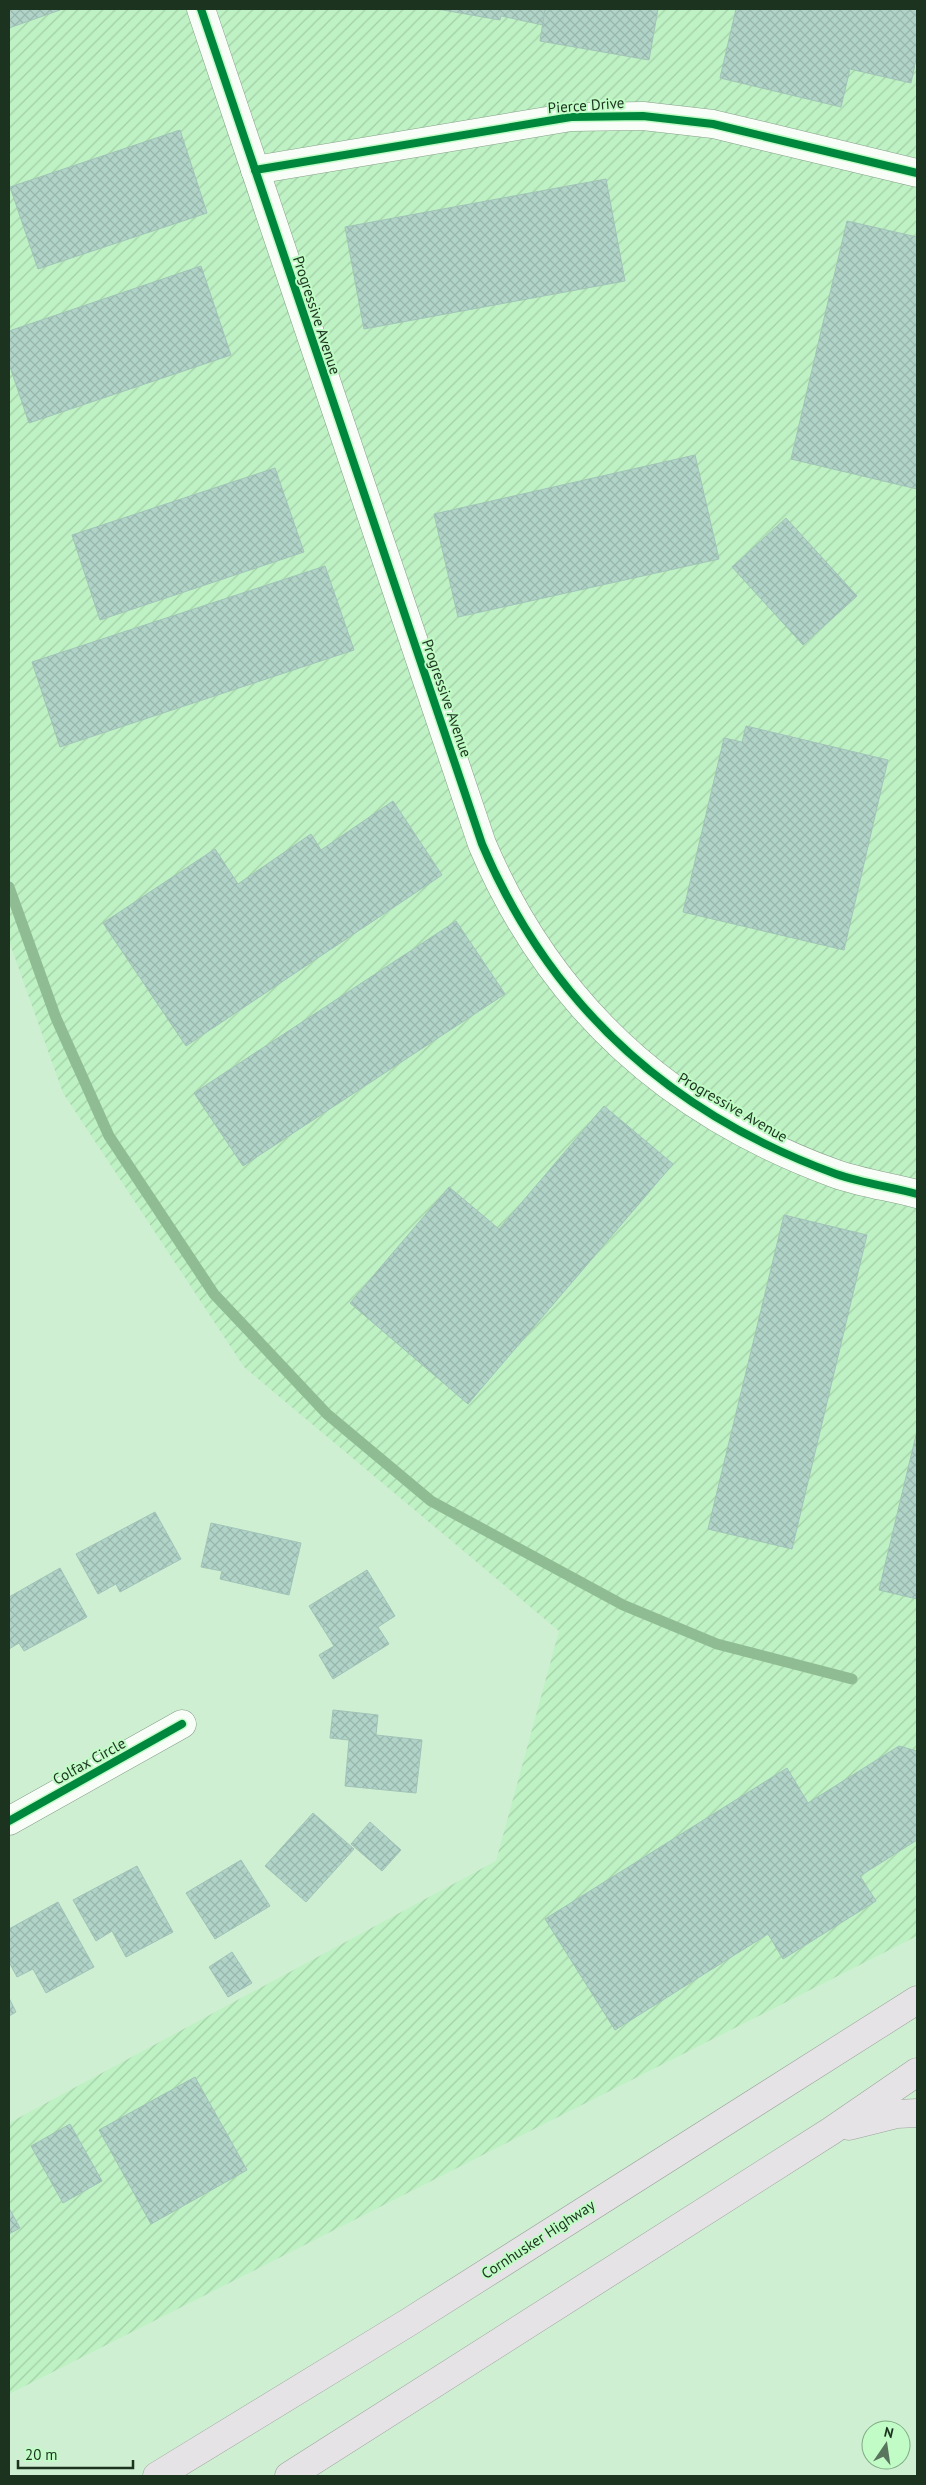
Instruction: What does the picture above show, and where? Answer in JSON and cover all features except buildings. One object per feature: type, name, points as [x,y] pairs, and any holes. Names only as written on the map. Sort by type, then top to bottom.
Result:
[{"type":"main road","name":"Cornhusker Highway","points":[[157,2476],[409,2322],[917,2000]]},
{"type":"main road","points":[[289,2476],[831,2131],[917,2072]]},
{"type":"main road","points":[[831,2131],[897,2114],[917,2113]]},
{"type":"street","name":"Progressive Avenue","points":[[201,9],[482,844],[496,877],[533,943],[564,986],[633,1058],[700,1108],[772,1148],[838,1175],[917,1194]]},
{"type":"street","name":"Pierce Drive","points":[[255,170],[571,117],[643,116],[713,124],[917,173]]},
{"type":"street","name":"Colfax Circle","points":[[9,1822],[182,1724]]},
{"type":"shaded area","points":[[9,9],[917,9],[917,1936],[9,2394],[9,2123],[496,1861],[559,1631],[244,1367],[63,1093],[9,941]]},
{"type":"waterway","points":[[9,887],[56,1018],[109,1136],[214,1294],[327,1414],[431,1501],[623,1605],[717,1644],[852,1679]]},
{"type":"cycle path","points":[[201,9],[482,844],[510,903],[543,956],[581,1004],[623,1048],[670,1086],[721,1120],[776,1149],[836,1174],[917,1194]]},
{"type":"cycle path","points":[[255,170],[571,117],[643,116],[713,124],[917,173]]},
{"type":"cycle path","points":[[9,1821],[182,1724]]}]
